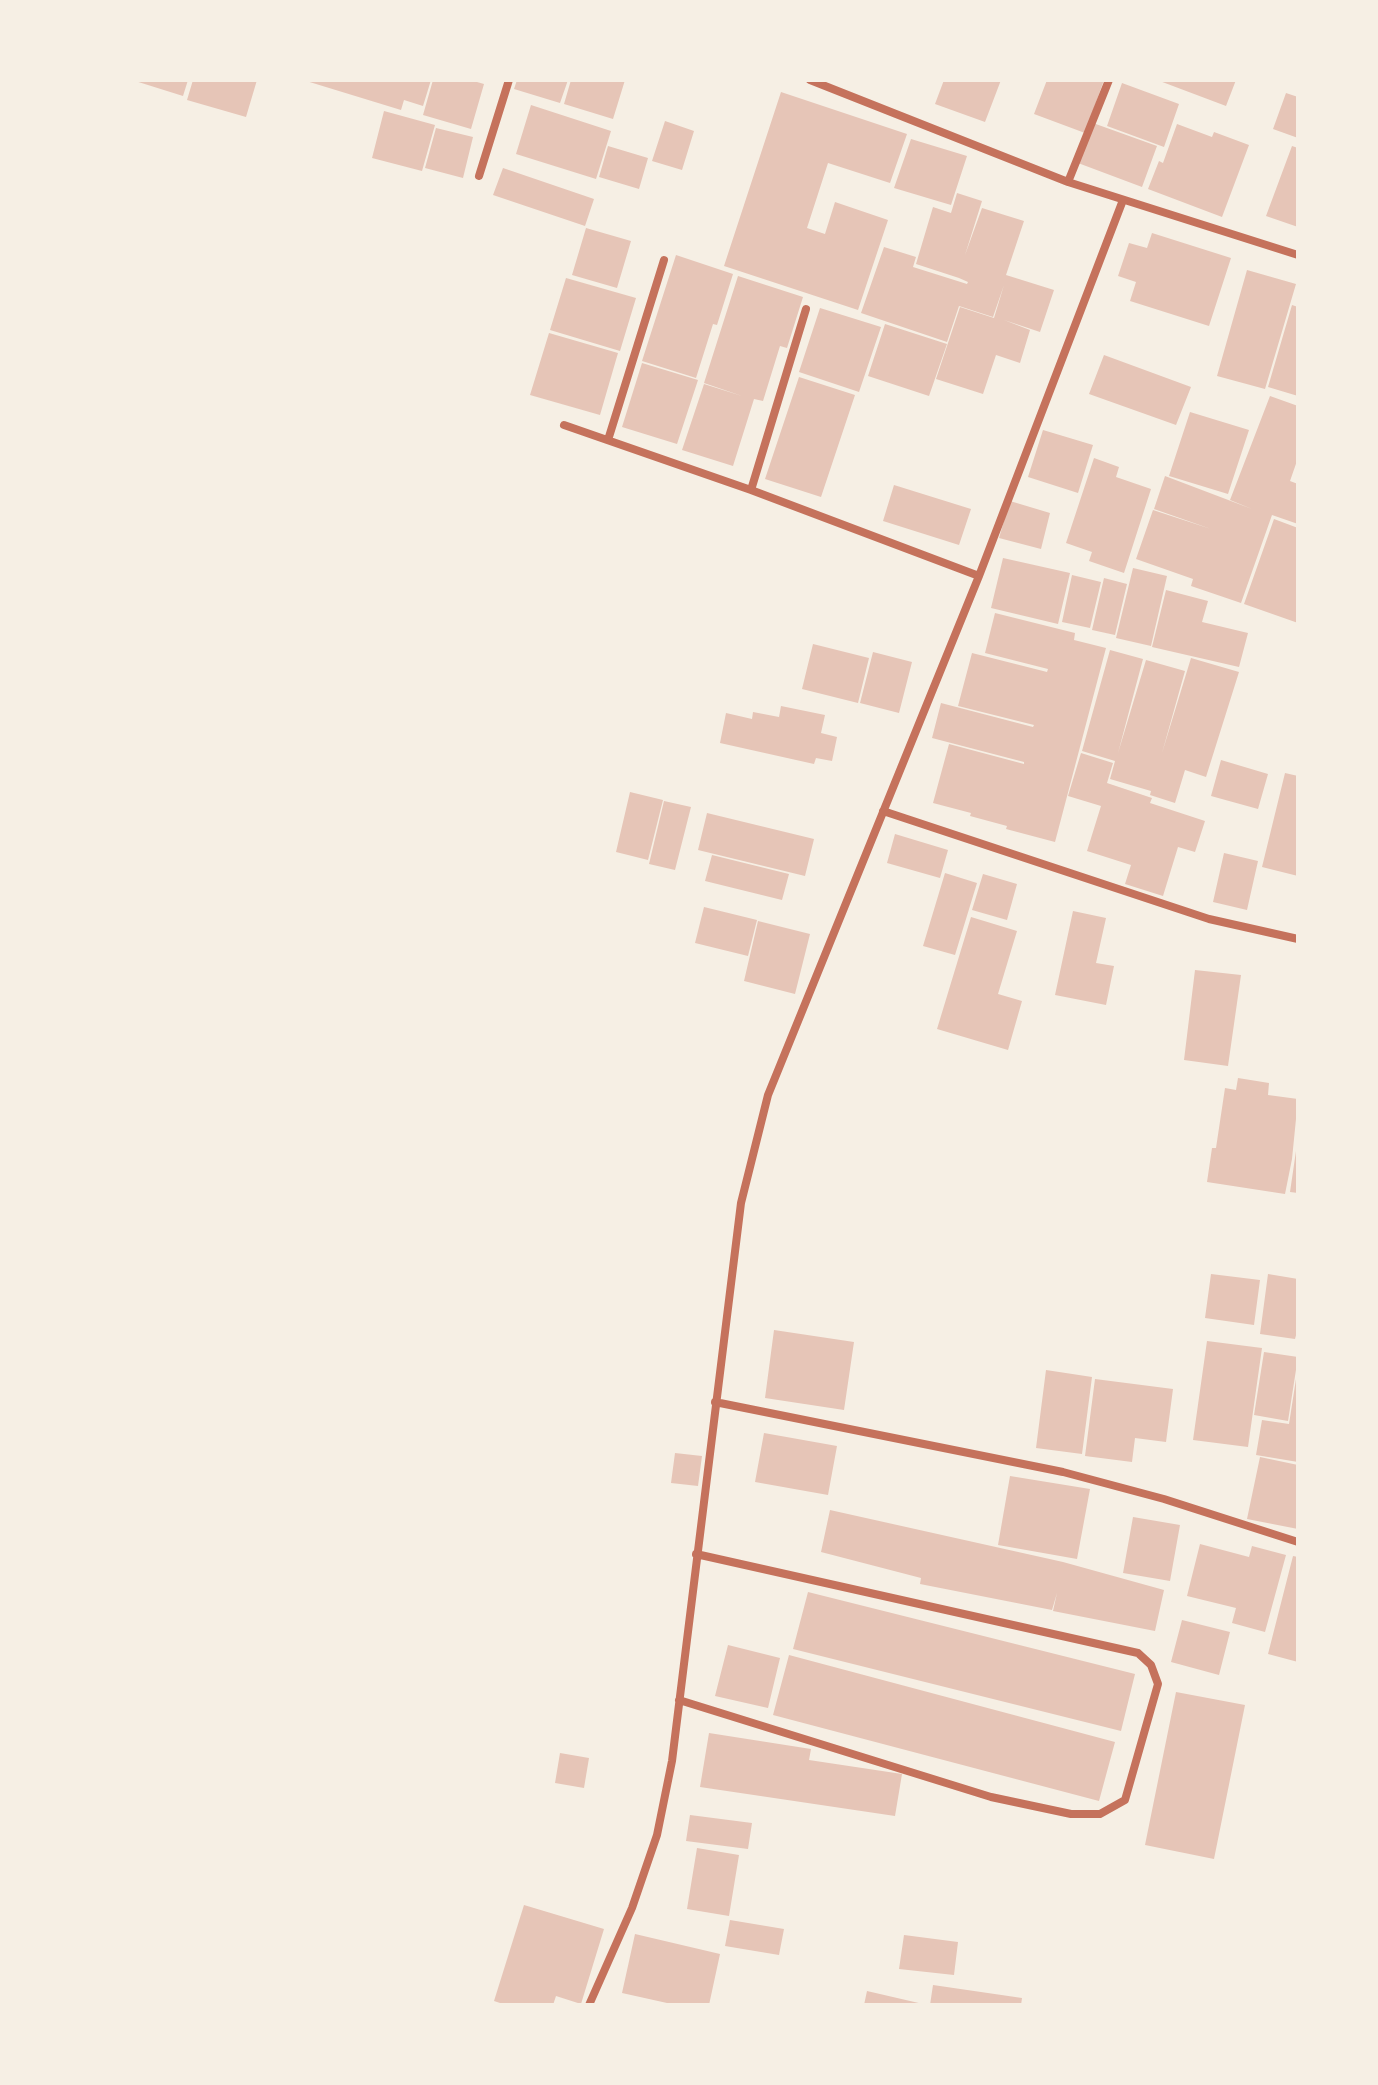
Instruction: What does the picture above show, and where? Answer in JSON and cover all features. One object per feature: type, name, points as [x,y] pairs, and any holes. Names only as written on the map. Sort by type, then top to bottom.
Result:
[{"type":"street","points":[[479,176],[509,80]]},
{"type":"street","points":[[810,80],[1068,182],[1298,255]]},
{"type":"street","points":[[1068,182],[1109,80]]},
{"type":"street","points":[[589,2005],[632,1908],[657,1835],[672,1761],[741,1203],[768,1095],[979,576],[1123,200]]},
{"type":"street","points":[[608,440],[664,260]]},
{"type":"street","points":[[751,490],[806,309]]},
{"type":"street","points":[[564,425],[751,490],[979,576]]},
{"type":"street","points":[[883,811],[1209,919],[1298,939]]},
{"type":"street","points":[[715,1402],[1063,1472],[1164,1499],[1298,1542]]},
{"type":"street","points":[[679,1700],[991,1797],[1071,1814],[1100,1814],[1125,1800],[1158,1684],[1151,1665],[1138,1653],[696,1554]]},
{"type":"building","points":[[132,80],[188,80],[183,96]]},
{"type":"building","points":[[193,80],[257,80],[246,117],[187,100]]},
{"type":"building","points":[[303,80],[431,80],[423,106],[404,100],[401,110]]},
{"type":"building","points":[[433,80],[470,80],[484,84],[471,129],[423,115]]},
{"type":"building","points":[[517,80],[568,80],[560,103],[514,89]]},
{"type":"building","points":[[571,80],[625,80],[613,119],[564,104]]},
{"type":"building","points":[[944,80],[1001,80],[985,122],[935,104]]},
{"type":"building","points":[[1047,80],[1104,80],[1085,133],[1034,114]]},
{"type":"building","points":[[1157,80],[1236,80],[1226,106]]},
{"type":"building","points":[[1122,83],[1179,104],[1164,147],[1107,126]]},
{"type":"building","points":[[781,92],[907,134],[890,183],[828,163],[807,228],[825,234],[835,202],[888,220],[858,310],[724,266]]},
{"type":"building","points":[[1286,93],[1298,97],[1298,138],[1273,129]]},
{"type":"building","points":[[531,105],[611,131],[596,179],[516,154]]},
{"type":"building","points":[[384,111],[435,125],[422,171],[372,158]]},
{"type":"building","points":[[665,121],[694,131],[682,170],[652,161]]},
{"type":"building","points":[[1093,123],[1157,146],[1142,187],[1078,163]]},
{"type":"building","points":[[1177,124],[1212,137],[1214,132],[1249,145],[1222,217],[1148,189],[1159,161],[1163,163]]},
{"type":"building","points":[[436,128],[473,137],[463,178],[425,168]]},
{"type":"building","points":[[911,139],[967,156],[951,205],[894,188]]},
{"type":"building","points":[[608,146],[648,158],[639,189],[599,177]]},
{"type":"building","points":[[1292,146],[1298,148],[1298,227],[1266,216]]},
{"type":"building","points":[[503,168],[594,199],[585,226],[493,195]]},
{"type":"building","points":[[957,193],[982,201],[965,255],[982,208],[1024,221],[1006,275],[1054,290],[1040,332],[1004,320],[1030,330],[1020,363],[996,355],[983,394],[936,379],[960,307],[994,318],[1004,285],[993,317],[959,306],[947,342],[861,313],[884,247],[916,257],[913,267],[967,284],[959,278],[916,264],[933,207],[951,213]]},
{"type":"building","points":[[586,228],[631,241],[617,288],[572,275]]},
{"type":"building","points":[[1152,233],[1231,258],[1209,326],[1130,301],[1136,282],[1118,276],[1129,243],[1147,248]]},
{"type":"building","points":[[676,255],[733,274],[696,378],[642,361]]},
{"type":"building","points":[[1247,270],[1296,284],[1265,389],[1217,376]]},
{"type":"building","points":[[738,276],[803,297],[787,348],[780,346],[763,401],[754,399],[733,466],[682,450],[704,384],[742,396],[704,383]]},
{"type":"building","points":[[566,278],[636,298],[620,351],[550,330]]},
{"type":"building","points":[[1292,305],[1298,307],[1298,396],[1268,387]]},
{"type":"building","points":[[820,308],[881,327],[859,392],[799,372]]},
{"type":"building","points":[[885,324],[947,344],[929,396],[868,376]]},
{"type":"building","points":[[549,333],[618,353],[600,415],[530,395]]},
{"type":"building","points":[[1104,355],[1191,387],[1176,425],[1089,394]]},
{"type":"building","points":[[642,363],[698,380],[677,444],[622,427]]},
{"type":"building","points":[[799,377],[855,395],[821,497],[765,479]]},
{"type":"building","points":[[1270,396],[1298,406],[1298,458],[1290,481],[1298,484],[1298,524],[1272,515],[1241,603],[1191,586],[1193,579],[1136,559],[1153,510],[1211,529],[1154,509],[1165,476],[1252,509],[1230,500]]},
{"type":"building","points":[[1190,412],[1249,430],[1228,494],[1169,476]]},
{"type":"building","points":[[1043,430],[1093,445],[1078,493],[1028,477]]},
{"type":"building","points":[[1094,458],[1119,467],[1116,477],[1151,489],[1124,573],[1089,561],[1092,552],[1066,543]]},
{"type":"building","points":[[894,485],[971,509],[959,545],[883,521]]},
{"type":"building","points":[[1010,501],[1050,513],[1041,549],[999,538]]},
{"type":"building","points":[[1274,519],[1298,528],[1298,623],[1244,604]]},
{"type":"building","points":[[1003,558],[1070,573],[1058,624],[991,608]]},
{"type":"building","points":[[1133,568],[1167,576],[1151,646],[1116,638]]},
{"type":"building","points":[[1072,575],[1101,582],[1090,628],[1062,622]]},
{"type":"building","points":[[1104,578],[1127,584],[1115,635],[1092,630]]},
{"type":"building","points":[[1166,590],[1208,601],[1202,622],[1248,633],[1239,667],[1152,647]]},
{"type":"building","points":[[995,613],[1075,633],[1074,640],[1106,648],[1055,842],[1006,829],[1007,826],[970,816],[971,813],[933,803],[949,744],[1024,764],[932,738],[941,703],[1033,727],[958,706],[972,653],[1047,672],[1048,669],[985,653]]},
{"type":"building","points":[[813,644],[869,658],[858,703],[802,689]]},
{"type":"building","points":[[1110,650],[1143,659],[1118,753],[1146,660],[1185,671],[1162,753],[1191,658],[1239,672],[1206,777],[1185,770],[1175,803],[1150,795],[1151,791],[1110,779],[1115,761],[1082,751]]},
{"type":"building","points":[[873,652],[912,662],[899,713],[860,703]]},
{"type":"building","points":[[781,706],[825,715],[821,733],[837,737],[832,761],[816,758],[814,764],[720,743],[726,713],[752,719],[753,712],[779,717]]},
{"type":"building","points":[[1081,753],[1113,763],[1107,783],[1152,798],[1150,803],[1205,821],[1195,852],[1178,847],[1163,896],[1125,884],[1131,865],[1087,851],[1101,806],[1068,796]]},
{"type":"building","points":[[1221,760],[1268,774],[1258,809],[1211,796]]},
{"type":"building","points":[[1285,773],[1298,776],[1298,876],[1262,867]]},
{"type":"building","points":[[630,792],[663,800],[648,860],[616,852]]},
{"type":"building","points":[[664,801],[691,807],[675,870],[649,864]]},
{"type":"building","points":[[707,813],[814,839],[805,876],[698,850]]},
{"type":"building","points":[[895,834],[948,850],[940,878],[887,863]]},
{"type":"building","points":[[1224,853],[1258,861],[1247,910],[1213,902]]},
{"type":"building","points":[[712,855],[789,874],[782,900],[705,881]]},
{"type":"building","points":[[945,873],[977,883],[955,955],[923,946]]},
{"type":"building","points":[[983,874],[1017,884],[1007,920],[972,910]]},
{"type":"building","points":[[704,907],[757,920],[748,956],[695,943]]},
{"type":"building","points":[[1073,911],[1106,918],[1096,963],[1114,966],[1106,1005],[1055,995]]},
{"type":"building","points":[[971,917],[1017,931],[998,994],[1022,1001],[1008,1050],[937,1029]]},
{"type":"building","points":[[758,921],[810,934],[795,994],[744,981]]},
{"type":"building","points":[[1195,970],[1241,975],[1228,1066],[1184,1060]]},
{"type":"building","points":[[1238,1078],[1269,1083],[1268,1095],[1298,1099],[1285,1194],[1207,1182],[1212,1148],[1216,1148],[1225,1088],[1236,1090]]},
{"type":"building","points":[[1298,1152],[1298,1193],[1290,1192]]},
{"type":"building","points":[[1211,1274],[1260,1280],[1254,1325],[1205,1318]]},
{"type":"building","points":[[1268,1274],[1298,1279],[1298,1328],[1295,1339],[1260,1334]]},
{"type":"building","points":[[774,1330],[854,1342],[844,1410],[765,1398]]},
{"type":"building","points":[[1207,1341],[1262,1348],[1248,1447],[1193,1440]]},
{"type":"building","points":[[1264,1352],[1298,1357],[1288,1421],[1254,1415]]},
{"type":"building","points":[[1046,1370],[1092,1377],[1082,1454],[1036,1448]]},
{"type":"building","points":[[1095,1379],[1173,1389],[1166,1442],[1135,1438],[1132,1462],[1085,1456]]},
{"type":"building","points":[[1296,1379],[1298,1462],[1256,1455],[1262,1420],[1289,1424]]},
{"type":"building","points":[[764,1433],[837,1446],[828,1495],[755,1482]]},
{"type":"building","points":[[675,1453],[702,1456],[698,1486],[671,1483]]},
{"type":"building","points":[[1260,1457],[1298,1465],[1298,1529],[1247,1519]]},
{"type":"building","points":[[1010,1476],[1090,1489],[1077,1559],[998,1545]]},
{"type":"building","points":[[830,1510],[1063,1562],[1164,1590],[1155,1631],[1053,1611],[1057,1593],[1052,1610],[920,1584],[921,1578],[821,1552]]},
{"type":"building","points":[[1133,1517],[1180,1525],[1170,1581],[1123,1573]]},
{"type":"building","points":[[1200,1544],[1249,1557],[1252,1546],[1286,1555],[1265,1632],[1232,1623],[1236,1608],[1187,1596]]},
{"type":"building","points":[[1293,1556],[1298,1557],[1298,1662],[1268,1654]]},
{"type":"building","points":[[808,1592],[1135,1674],[1121,1731],[793,1649]]},
{"type":"building","points":[[1182,1620],[1230,1632],[1219,1675],[1171,1662]]},
{"type":"building","points":[[728,1645],[780,1658],[768,1708],[715,1696]]},
{"type":"building","points":[[789,1655],[1115,1742],[1099,1801],[773,1715]]},
{"type":"building","points":[[1176,1692],[1245,1705],[1214,1859],[1145,1845]]},
{"type":"building","points":[[709,1733],[811,1749],[809,1760],[902,1774],[895,1816],[700,1787]]},
{"type":"building","points":[[560,1753],[589,1758],[584,1788],[555,1783]]},
{"type":"building","points":[[690,1815],[752,1823],[748,1849],[686,1841]]},
{"type":"building","points":[[697,1848],[739,1855],[729,1916],[687,1909]]},
{"type":"building","points":[[524,1905],[604,1929],[581,2004],[556,1996],[553,2005],[506,2005],[494,2001]]},
{"type":"building","points":[[730,1920],[784,1929],[779,1955],[725,1946]]},
{"type":"building","points":[[635,1934],[720,1954],[709,2005],[676,2005],[622,1993]]},
{"type":"building","points":[[904,1935],[958,1942],[954,1975],[899,1969]]},
{"type":"building","points":[[933,1985],[1022,1998],[1021,2005],[930,2005]]},
{"type":"building","points":[[867,1991],[923,2004],[923,2005],[864,2005]]}]
